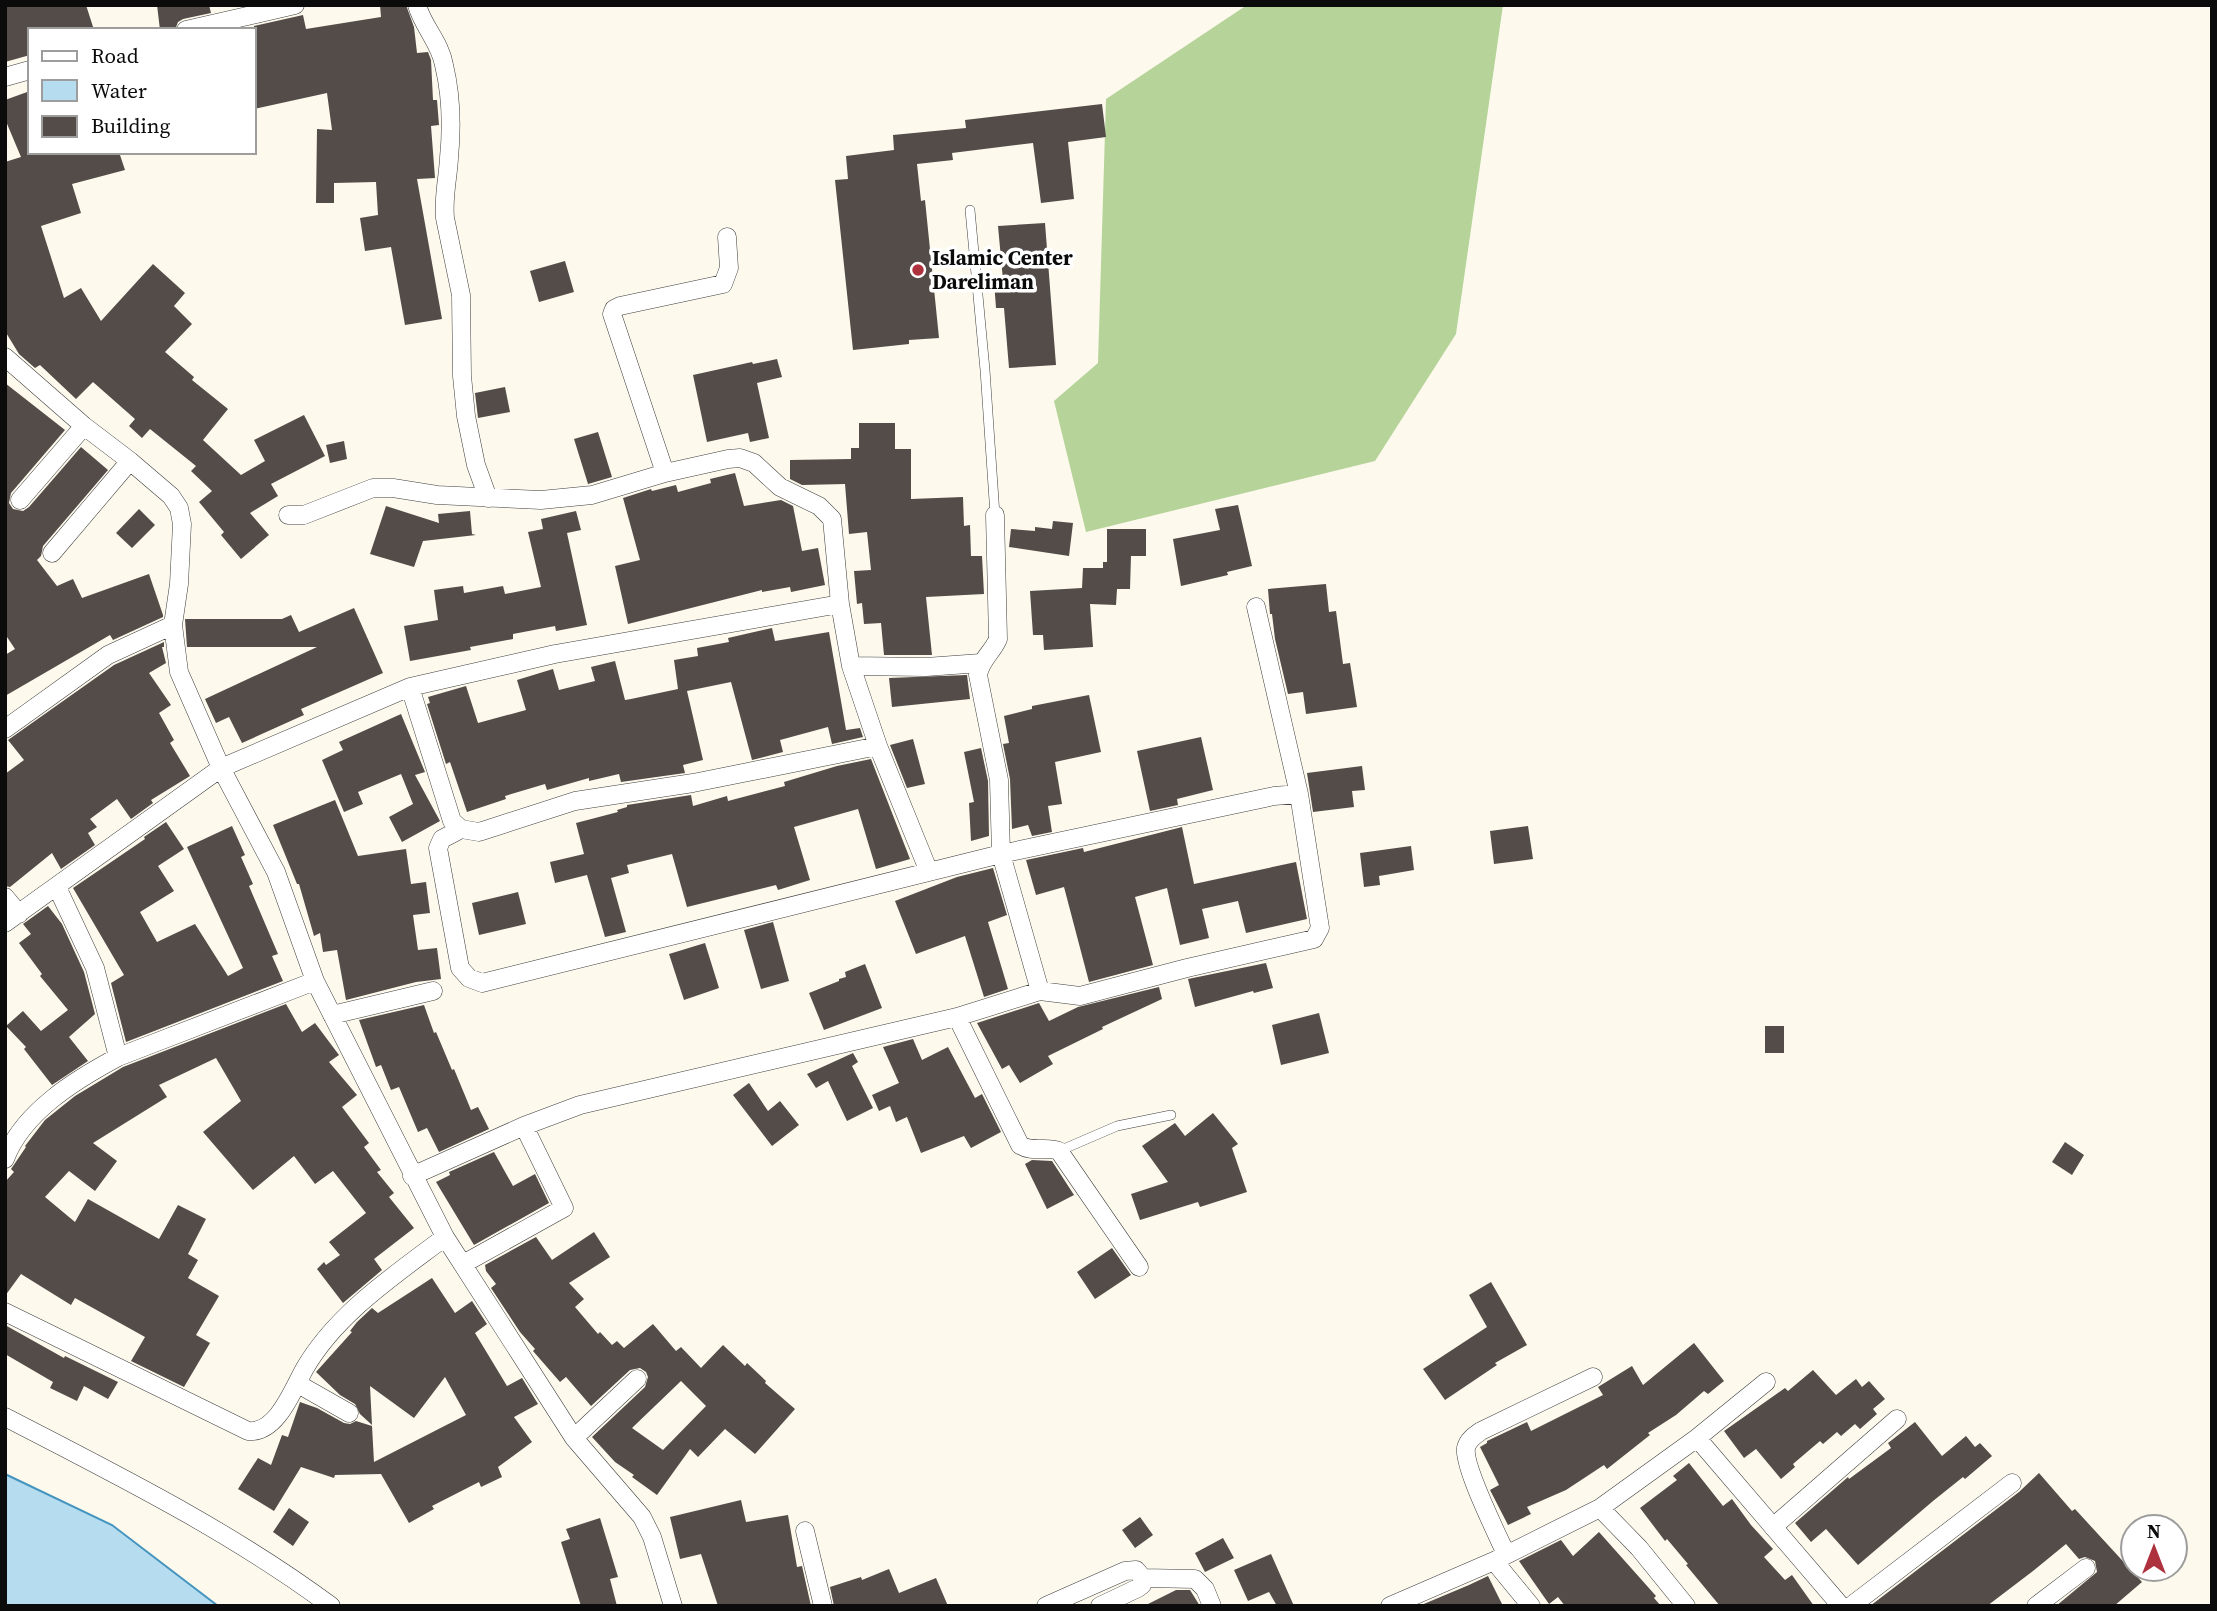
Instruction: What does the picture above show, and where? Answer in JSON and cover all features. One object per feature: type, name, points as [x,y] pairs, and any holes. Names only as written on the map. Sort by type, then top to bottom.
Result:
[{"type":"street","points":[[195,28],[295,5]]},
{"type":"street","points":[[417,5],[438,46],[445,68],[450,139],[445,218],[461,295],[462,376],[466,416],[476,465],[488,498]]},
{"type":"street","points":[[5,77],[28,71]]},
{"type":"street","points":[[665,473],[612,314],[614,309],[620,306],[723,284],[729,268],[727,237]]},
{"type":"street","points":[[5,357],[171,496],[179,508],[182,524],[180,572],[173,625],[179,672],[221,768],[276,872],[315,981],[445,1237],[574,1438],[631,1501],[642,1517],[652,1537],[673,1606]]},
{"type":"street","points":[[20,500],[85,426]]},
{"type":"street","points":[[288,515],[304,515],[373,488],[393,488],[437,495],[541,500],[592,495],[665,473],[740,457],[754,463],[780,487],[819,506],[832,519],[840,604],[851,666],[878,746],[929,872]]},
{"type":"street","points":[[52,553],[130,461]]},
{"type":"street","points":[[995,516],[998,639],[995,647],[981,663],[978,675],[999,780],[1001,854],[1040,991]]},
{"type":"street","points":[[5,897],[12,918],[221,768],[410,687],[555,654],[840,604]]},
{"type":"street","points":[[412,1176],[524,1126],[580,1105],[957,1017],[1040,991],[1080,996],[1314,939],[1320,928],[1299,794],[1256,607]]},
{"type":"street","points":[[5,729],[108,655],[173,625]]},
{"type":"street","points":[[851,666],[926,667],[981,663]]},
{"type":"street","points":[[410,687],[452,821],[461,829],[479,832],[575,801],[693,783],[878,746]]},
{"type":"street","points":[[461,829],[442,839],[438,848],[460,968],[469,978],[482,983],[1001,854],[1274,796],[1299,794]]},
{"type":"street","points":[[57,887],[95,968],[118,1057]]},
{"type":"street","points":[[5,1158],[16,1136],[35,1116],[55,1097],[96,1069],[118,1057],[315,981]]},
{"type":"street","points":[[332,1016],[433,991]]},
{"type":"street","points":[[957,1017],[1020,1145],[1027,1149],[1059,1151],[1139,1267]]},
{"type":"street","points":[[463,1264],[564,1208],[524,1126]]},
{"type":"street","points":[[5,1312],[248,1431],[263,1430],[272,1423],[298,1384],[305,1367],[347,1316],[445,1237]]},
{"type":"street","points":[[1531,1606],[1500,1558],[1471,1473],[1466,1454],[1467,1445],[1481,1431],[1593,1377]]},
{"type":"street","points":[[574,1438],[637,1379]]},
{"type":"street","points":[[1390,1606],[1500,1558],[1600,1508],[1696,1438],[1766,1382]]},
{"type":"street","points":[[298,1384],[349,1413]]},
{"type":"street","points":[[5,1417],[195,1517],[331,1606]]},
{"type":"street","points":[[1773,1527],[1897,1419]]},
{"type":"street","points":[[1696,1438],[1841,1606]]},
{"type":"street","points":[[1851,1606],[2012,1483]]},
{"type":"street","points":[[1600,1508],[1639,1548],[1686,1606]]},
{"type":"street","points":[[806,1531],[823,1606]]},
{"type":"street","points":[[2036,1606],[2086,1568]]},
{"type":"street","points":[[1046,1606],[1125,1571],[1136,1570],[1143,1578],[1195,1579],[1205,1589],[1212,1606]]},
{"type":"street","points":[[1100,1606],[1142,1586],[1143,1578]]},
{"type":"lane","points":[[970,210],[995,516]]},
{"type":"lane","points":[[1059,1151],[1117,1126],[1171,1115]]},
{"type":"green space","points":[[1247,5],[1503,5],[1456,334],[1375,461],[1086,532],[1054,401],[1098,363],[1106,99]]},
{"type":"water","points":[[5,1474],[112,1525],[218,1606],[5,1606]]},
{"type":"building","points":[[5,5],[86,5],[93,28],[28,28],[28,56],[5,62]]},
{"type":"building","points":[[157,5],[209,5],[211,13],[183,19],[176,28],[160,28]]},
{"type":"building","points":[[380,5],[406,5],[414,27],[417,53],[428,52],[431,60],[433,100],[437,100],[439,125],[431,126],[435,178],[417,179],[442,319],[405,325],[391,247],[365,251],[360,218],[378,215],[376,182],[334,183],[334,203],[316,203],[317,129],[332,130],[327,93],[256,109],[254,26],[303,15],[306,29],[381,17]]},
{"type":"building","points":[[28,92],[28,154],[120,154],[125,170],[72,184],[81,213],[41,226],[64,298],[81,288],[101,321],[153,264],[185,293],[174,306],[192,324],[165,352],[194,377],[192,380],[228,409],[203,440],[241,475],[265,461],[254,440],[304,415],[325,456],[271,484],[278,496],[250,513],[269,535],[241,559],[221,535],[224,532],[199,502],[212,491],[191,471],[196,466],[150,429],[142,438],[129,426],[135,419],[93,382],[76,399],[40,365],[35,368],[19,354],[5,331],[5,162],[21,157],[5,119],[5,100]]},
{"type":"building","points":[[1102,104],[1106,137],[1068,142],[1074,199],[1041,203],[1033,143],[952,153],[953,160],[917,164],[921,201],[925,200],[939,338],[909,340],[909,344],[853,350],[835,180],[848,179],[846,156],[894,150],[893,135],[966,128],[965,120]]},
{"type":"building","points":[[1045,223],[1056,365],[1009,368],[1004,308],[996,308],[994,281],[1003,280],[998,226]]},
{"type":"building","points":[[565,261],[574,292],[539,302],[530,271]]},
{"type":"building","points":[[777,359],[782,377],[757,383],[769,438],[750,442],[748,433],[707,442],[693,375]]},
{"type":"building","points":[[5,383],[65,430],[11,493],[9,503],[13,509],[23,511],[29,507],[81,447],[108,470],[43,546],[41,556],[37,560],[57,586],[73,579],[82,598],[149,574],[163,617],[113,640],[110,635],[5,696],[5,655],[15,649],[5,634]]},
{"type":"building","points":[[505,387],[510,412],[478,418],[475,393]]},
{"type":"building","points":[[859,423],[895,423],[895,449],[911,449],[911,499],[963,497],[964,526],[970,525],[971,556],[982,556],[984,594],[926,597],[932,655],[884,655],[881,623],[864,624],[862,603],[857,604],[854,571],[871,570],[867,532],[849,534],[845,484],[802,485],[790,479],[790,460],[851,459],[851,448],[859,448]]},
{"type":"building","points":[[598,432],[612,477],[588,484],[574,439]]},
{"type":"building","points":[[344,441],[347,459],[330,463],[326,445]]},
{"type":"building","points":[[735,473],[744,506],[781,500],[793,506],[802,551],[818,548],[825,585],[791,592],[790,587],[762,590],[628,624],[615,566],[640,560],[623,498],[676,485],[678,492],[711,483],[710,479]]},
{"type":"building","points":[[1238,505],[1252,566],[1227,572],[1228,575],[1181,586],[1173,539],[1220,530],[1215,509]]},
{"type":"building","points":[[386,506],[439,523],[438,514],[470,511],[472,534],[476,535],[423,541],[414,567],[370,554]]},
{"type":"building","points":[[139,509],[155,525],[132,548],[116,533]]},
{"type":"building","points":[[576,511],[581,530],[567,533],[587,625],[556,631],[555,626],[513,634],[513,639],[410,661],[404,626],[438,620],[434,590],[463,586],[464,593],[503,586],[505,594],[541,587],[528,532],[543,529],[541,519]]},
{"type":"building","points":[[1053,521],[1073,523],[1069,556],[1009,547],[1011,529],[1052,529]]},
{"type":"building","points":[[1107,529],[1146,529],[1146,556],[1131,556],[1130,589],[1117,589],[1116,605],[1090,604],[1093,647],[1044,650],[1043,635],[1033,635],[1030,591],[1082,588],[1083,568],[1103,568],[1103,562],[1107,562]]},
{"type":"building","points":[[1326,584],[1329,612],[1336,611],[1343,664],[1350,663],[1357,707],[1306,714],[1303,692],[1288,694],[1270,614],[1268,589]]},
{"type":"building","points":[[354,608],[383,673],[301,709],[304,715],[242,743],[229,717],[216,723],[205,699],[317,647],[187,647],[185,619],[282,619],[291,615],[299,632]]},
{"type":"building","points":[[772,628],[775,641],[829,632],[846,730],[860,728],[863,737],[832,744],[828,727],[780,740],[783,752],[752,760],[731,682],[687,691],[703,760],[683,765],[685,773],[621,782],[619,774],[589,781],[589,778],[547,790],[545,784],[505,796],[506,799],[467,812],[450,762],[446,764],[427,704],[430,703],[428,697],[466,686],[478,723],[526,710],[517,680],[553,669],[559,690],[595,681],[591,667],[615,661],[625,700],[631,699],[678,689],[674,660],[698,656],[697,648],[729,642],[728,638]]},
{"type":"building","points":[[164,642],[162,647],[166,663],[149,673],[171,705],[159,713],[174,740],[170,743],[190,776],[151,800],[153,803],[131,819],[117,799],[90,819],[97,827],[88,833],[95,845],[61,869],[52,853],[10,887],[5,886],[5,774],[24,760],[8,740],[114,665]]},
{"type":"building","points":[[967,675],[970,699],[892,707],[889,678]]},
{"type":"building","points":[[1089,695],[1101,752],[1055,762],[1062,804],[1048,806],[1052,832],[1032,836],[1028,825],[1012,829],[1010,779],[1003,744],[1009,743],[1004,716],[1032,709],[1032,706]]},
{"type":"building","points":[[401,714],[425,772],[415,775],[440,821],[402,842],[389,817],[413,804],[401,774],[358,792],[363,804],[344,812],[322,760],[343,750],[339,742]]},
{"type":"building","points":[[1201,737],[1213,790],[1177,799],[1178,805],[1150,811],[1137,751]]},
{"type":"building","points":[[913,739],[925,784],[907,788],[890,745]]},
{"type":"building","points":[[981,748],[988,781],[989,836],[971,841],[969,803],[974,802],[964,752]]},
{"type":"building","points":[[871,759],[910,859],[876,869],[858,809],[794,827],[810,880],[778,890],[776,885],[687,907],[672,854],[627,865],[629,873],[611,878],[626,932],[605,937],[587,875],[555,883],[550,862],[584,854],[576,823],[618,812],[617,810],[627,805],[691,795],[693,806],[727,796],[728,801],[785,786],[784,782],[837,766]]},
{"type":"building","points":[[1362,766],[1365,790],[1352,791],[1354,807],[1313,812],[1307,773]]},
{"type":"building","points":[[335,800],[358,856],[406,849],[411,884],[426,882],[430,913],[413,915],[418,950],[437,948],[441,979],[416,982],[346,1000],[337,950],[323,952],[320,933],[314,936],[299,884],[273,825]]},
{"type":"building","points":[[166,822],[184,849],[158,866],[174,891],[140,912],[157,942],[195,924],[228,976],[243,968],[187,847],[232,826],[245,855],[241,857],[253,884],[249,886],[278,954],[272,956],[283,981],[126,1042],[111,983],[124,975],[73,888]]},
{"type":"building","points":[[1528,826],[1533,859],[1494,864],[1490,831]]},
{"type":"building","points":[[1182,827],[1194,884],[1296,862],[1307,919],[1246,933],[1238,901],[1202,909],[1209,938],[1180,945],[1167,888],[1135,897],[1153,965],[1089,982],[1064,887],[1036,895],[1026,860],[1083,848],[1084,852]]},
{"type":"building","points":[[1411,846],[1414,870],[1379,876],[1380,885],[1364,887],[1360,853]]},
{"type":"building","points":[[993,868],[1007,915],[988,922],[1008,989],[984,997],[965,936],[916,954],[895,901],[957,877]]},
{"type":"building","points":[[518,892],[526,924],[479,935],[472,903]]},
{"type":"building","points":[[48,906],[62,924],[84,972],[95,1014],[69,1037],[88,1061],[52,1085],[24,1049],[26,1047],[6,1026],[23,1011],[41,1031],[68,1010],[40,976],[42,974],[19,943],[31,934],[23,924]]},
{"type":"building","points":[[773,922],[789,981],[761,989],[744,930]]},
{"type":"building","points":[[705,943],[719,988],[684,1000],[669,954]]},
{"type":"building","points":[[1266,963],[1273,988],[1195,1007],[1188,979]]},
{"type":"building","points":[[865,964],[882,1008],[824,1030],[809,993],[839,981],[846,977],[845,972]]},
{"type":"building","points":[[1159,987],[1162,999],[1048,1056],[1053,1064],[1020,1083],[1009,1065],[1002,1069],[977,1023],[1039,1003],[1049,1021],[1078,1007]]},
{"type":"building","points":[[286,1004],[302,1032],[315,1023],[339,1055],[329,1062],[357,1095],[342,1107],[369,1143],[364,1147],[381,1170],[377,1172],[394,1193],[389,1197],[414,1228],[374,1259],[382,1270],[343,1303],[317,1269],[324,1262],[326,1265],[340,1255],[329,1242],[366,1213],[333,1171],[315,1184],[294,1156],[253,1190],[203,1132],[241,1101],[216,1058],[159,1085],[167,1097],[93,1143],[117,1161],[95,1191],[69,1171],[45,1197],[75,1222],[88,1199],[159,1239],[178,1205],[206,1219],[188,1254],[198,1260],[188,1278],[219,1296],[196,1335],[210,1343],[184,1387],[131,1361],[145,1337],[75,1298],[71,1305],[21,1274],[5,1296],[5,1182],[14,1172],[11,1169],[25,1146],[45,1120],[75,1096],[123,1067]]},
{"type":"building","points":[[424,1005],[434,1033],[436,1032],[452,1070],[454,1069],[471,1110],[478,1107],[489,1129],[439,1152],[427,1128],[418,1132],[399,1087],[391,1090],[381,1065],[376,1067],[359,1020]]},
{"type":"building","points":[[1319,1013],[1329,1053],[1281,1065],[1272,1025]]},
{"type":"building","points":[[1765,1026],[1784,1026],[1784,1053],[1765,1053]]},
{"type":"building","points":[[913,1039],[922,1060],[948,1047],[975,1098],[982,1094],[1001,1132],[971,1148],[964,1136],[921,1153],[907,1117],[896,1122],[890,1106],[879,1111],[872,1095],[899,1083],[883,1047]]},
{"type":"building","points":[[853,1053],[858,1062],[852,1066],[873,1108],[847,1121],[828,1081],[816,1088],[807,1074]]},
{"type":"building","points":[[749,1083],[768,1111],[780,1101],[799,1125],[772,1146],[733,1095]]},
{"type":"building","points":[[1213,1113],[1238,1144],[1232,1148],[1247,1192],[1200,1207],[1198,1202],[1140,1220],[1131,1194],[1168,1182],[1142,1146],[1175,1123],[1185,1136]]},
{"type":"building","points":[[2065,1142],[2084,1155],[2072,1175],[2052,1162]]},
{"type":"building","points":[[494,1152],[513,1186],[535,1174],[549,1203],[474,1245],[436,1182],[450,1175],[449,1172]]},
{"type":"building","points":[[1032,1160],[1052,1161],[1074,1195],[1047,1209],[1025,1164]]},
{"type":"building","points":[[594,1232],[610,1257],[569,1283],[584,1299],[575,1307],[598,1334],[600,1332],[612,1345],[617,1341],[624,1348],[653,1324],[676,1351],[681,1347],[701,1368],[723,1345],[745,1366],[747,1363],[795,1409],[755,1454],[725,1429],[698,1457],[690,1449],[657,1495],[615,1462],[592,1437],[645,1387],[648,1377],[646,1372],[640,1368],[630,1370],[591,1406],[566,1377],[560,1382],[533,1351],[535,1349],[520,1332],[491,1288],[496,1284],[486,1271],[485,1265],[536,1237],[552,1260]],"holes":[[[681,1381],[706,1406],[663,1450],[632,1428]]]},
{"type":"building","points":[[1112,1248],[1131,1275],[1095,1299],[1077,1272]]},
{"type":"building","points":[[432,1278],[455,1313],[472,1301],[487,1324],[475,1333],[507,1386],[522,1378],[538,1404],[514,1417],[532,1442],[498,1467],[502,1477],[481,1487],[479,1482],[432,1506],[434,1509],[409,1523],[381,1474],[335,1475],[334,1478],[301,1467],[274,1511],[238,1489],[258,1458],[271,1465],[282,1435],[288,1437],[300,1402],[344,1423],[356,1421],[372,1426],[374,1462],[466,1415],[445,1377],[414,1418],[370,1386],[372,1425],[360,1414],[355,1404],[340,1395],[316,1372],[372,1308],[378,1313]]},
{"type":"building","points":[[1491,1282],[1527,1345],[1495,1363],[1497,1365],[1445,1400],[1423,1369],[1487,1327],[1469,1295]]},
{"type":"building","points":[[5,1325],[64,1358],[65,1356],[118,1382],[108,1399],[84,1386],[77,1401],[50,1388],[53,1382],[5,1354]]},
{"type":"building","points":[[1694,1343],[1724,1381],[1708,1394],[1704,1391],[1676,1415],[1648,1433],[1650,1435],[1607,1469],[1604,1465],[1566,1490],[1527,1507],[1531,1514],[1508,1525],[1490,1490],[1499,1485],[1480,1447],[1527,1422],[1531,1431],[1603,1395],[1598,1387],[1632,1366],[1643,1385]]},
{"type":"building","points":[[1813,1370],[1836,1395],[1856,1379],[1862,1387],[1869,1381],[1885,1399],[1873,1409],[1877,1414],[1860,1429],[1855,1424],[1841,1436],[1837,1432],[1823,1444],[1820,1441],[1793,1464],[1795,1467],[1781,1479],[1756,1449],[1744,1458],[1724,1431],[1785,1388],[1788,1391]]},
{"type":"building","points":[[1915,1422],[1942,1456],[1966,1436],[1975,1447],[1980,1443],[1992,1456],[1933,1501],[1858,1565],[1826,1529],[1811,1542],[1795,1523],[1848,1477],[1849,1479],[1891,1448],[1888,1443]]},
{"type":"building","points":[[1689,1463],[1723,1506],[1732,1499],[1773,1549],[1764,1557],[1785,1580],[1792,1575],[1814,1606],[1720,1606],[1640,1508],[1677,1480],[1673,1476]]},
{"type":"building","points":[[2039,1473],[2072,1511],[2075,1509],[2119,1557],[2119,1583],[2141,1583],[2114,1606],[2056,1606],[2097,1572],[2095,1561],[2085,1557],[2079,1559],[2066,1544],[1987,1606],[1870,1606],[2019,1492]]},
{"type":"building","points":[[741,1500],[746,1522],[788,1515],[797,1567],[802,1566],[811,1606],[718,1606],[701,1554],[680,1559],[670,1517]]},
{"type":"building","points":[[289,1508],[309,1522],[293,1546],[273,1532]]},
{"type":"building","points":[[1140,1517],[1153,1535],[1135,1548],[1122,1530]]},
{"type":"building","points":[[600,1518],[618,1577],[610,1579],[617,1606],[581,1606],[561,1542],[570,1539],[566,1529]]},
{"type":"building","points":[[1599,1532],[1656,1596],[1654,1598],[1661,1606],[1565,1606],[1558,1597],[1549,1604],[1519,1561],[1561,1540],[1573,1556]]},
{"type":"building","points":[[1223,1538],[1234,1558],[1205,1572],[1195,1553]]},
{"type":"building","points":[[1271,1554],[1294,1606],[1277,1606],[1269,1592],[1248,1601],[1234,1570]]},
{"type":"building","points":[[889,1569],[899,1593],[936,1578],[948,1606],[834,1606],[830,1587],[861,1577],[862,1580]]},
{"type":"building","points":[[1488,1576],[1503,1606],[1419,1606],[1469,1585]]},
{"type":"building","points":[[1176,1590],[1190,1590],[1200,1606],[1144,1606]]},
{"type":"place","name":"Islamic Center Dareliman","points":[[918,270]]}]
